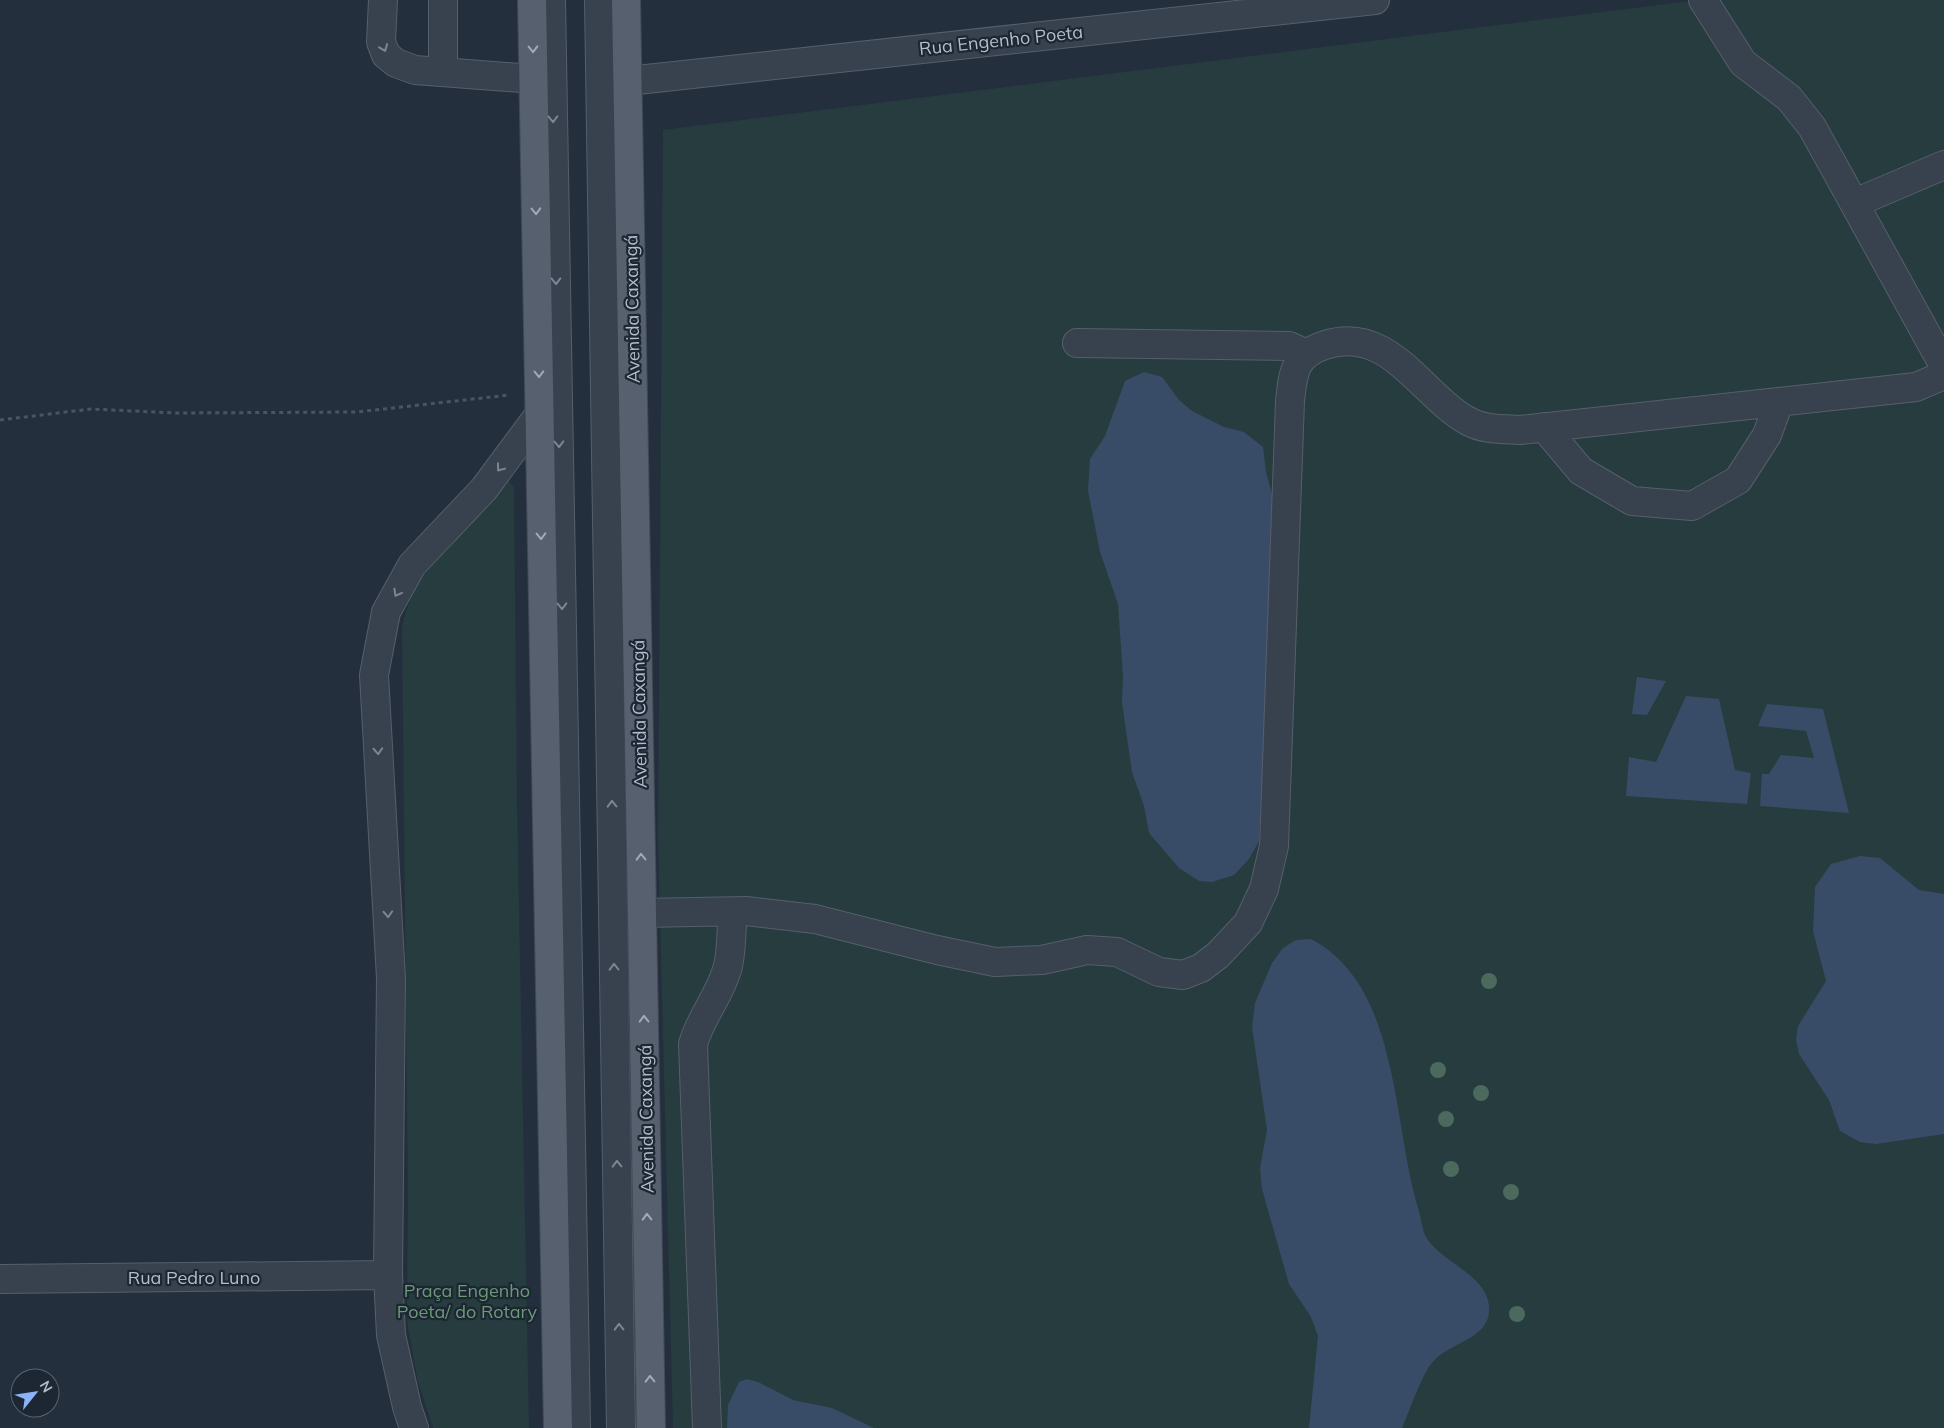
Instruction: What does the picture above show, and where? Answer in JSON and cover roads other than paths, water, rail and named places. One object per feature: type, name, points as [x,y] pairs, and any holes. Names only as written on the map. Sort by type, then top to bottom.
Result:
[{"type":"main road","points":[[532,0],[558,1428]]},
{"type":"main road","name":"Avenida Caxangá","points":[[626,0],[651,1428]]},
{"type":"street","points":[[383,0],[381,42],[386,55],[396,63],[415,70],[534,79]]},
{"type":"street","points":[[443,0],[443,72]]},
{"type":"street","points":[[551,0],[576,1428]]},
{"type":"street","points":[[599,0],[621,1428]]},
{"type":"street","name":"Rua Engenho Poeta","points":[[628,81],[1375,0]]},
{"type":"street","points":[[1703,0],[1743,63],[1789,98],[1812,127],[1944,366]]},
{"type":"street","points":[[1855,203],[1944,165]]},
{"type":"street","points":[[642,913],[733,912],[815,919],[937,950],[995,962],[1042,960],[1087,950],[1117,952],[1159,972],[1183,976],[1201,968],[1218,955],[1248,923],[1264,889],[1274,846],[1290,401],[1293,374],[1301,358],[1313,349],[1342,341],[1363,343],[1387,353],[1418,377],[1447,407],[1470,422],[1492,429],[1520,430],[1916,387],[1944,375]]},
{"type":"street","points":[[1077,343],[1289,346],[1308,354]]},
{"type":"street","points":[[1544,427],[1581,471],[1632,501],[1692,506],[1738,480],[1767,435],[1778,402]]},
{"type":"street","points":[[414,1428],[407,1407],[391,1335],[388,1275],[391,978],[374,675],[386,612],[412,565],[484,490],[539,403]]},
{"type":"street","points":[[707,1428],[693,1044],[699,1026],[714,1001],[728,966],[733,912]]},
{"type":"street","name":"Rua Pedro Luno","points":[[0,1279],[388,1275]]},
{"type":"water","points":[[1144,372],[1162,377],[1179,400],[1192,411],[1224,427],[1244,432],[1263,447],[1266,472],[1273,498],[1270,624],[1259,841],[1249,859],[1234,875],[1212,882],[1199,881],[1179,868],[1149,833],[1144,806],[1132,772],[1122,703],[1123,676],[1118,604],[1100,552],[1088,491],[1090,459],[1105,436],[1125,381]]},
{"type":"water","points":[[1637,677],[1666,681],[1647,715],[1632,714]]},
{"type":"water","points":[[1686,696],[1719,699],[1735,770],[1751,773],[1747,804],[1626,796],[1629,757],[1656,762]]},
{"type":"water","points":[[1767,704],[1823,709],[1849,813],[1760,806],[1762,774],[1769,774],[1781,755],[1814,758],[1806,731],[1758,726]]},
{"type":"water","points":[[1860,856],[1880,858],[1919,890],[1944,894],[1944,1134],[1876,1144],[1860,1142],[1840,1131],[1829,1100],[1799,1054],[1796,1040],[1798,1026],[1826,981],[1813,931],[1815,887],[1831,864]]},
{"type":"water","points":[[1311,939],[1340,961],[1362,989],[1378,1023],[1389,1061],[1410,1177],[1426,1237],[1443,1255],[1474,1279],[1483,1289],[1488,1300],[1489,1312],[1487,1321],[1481,1329],[1439,1356],[1428,1368],[1402,1428],[1309,1428],[1318,1336],[1311,1317],[1289,1284],[1262,1189],[1260,1168],[1267,1130],[1252,1027],[1255,1003],[1272,963],[1283,948],[1296,940]]},
{"type":"water","points":[[747,1379],[758,1382],[793,1400],[832,1408],[874,1428],[727,1428],[728,1405],[739,1382]]},
{"type":"park label","name":"Praça Engenho Poeta/ do Rotary","points":[[467,1300]]}]
